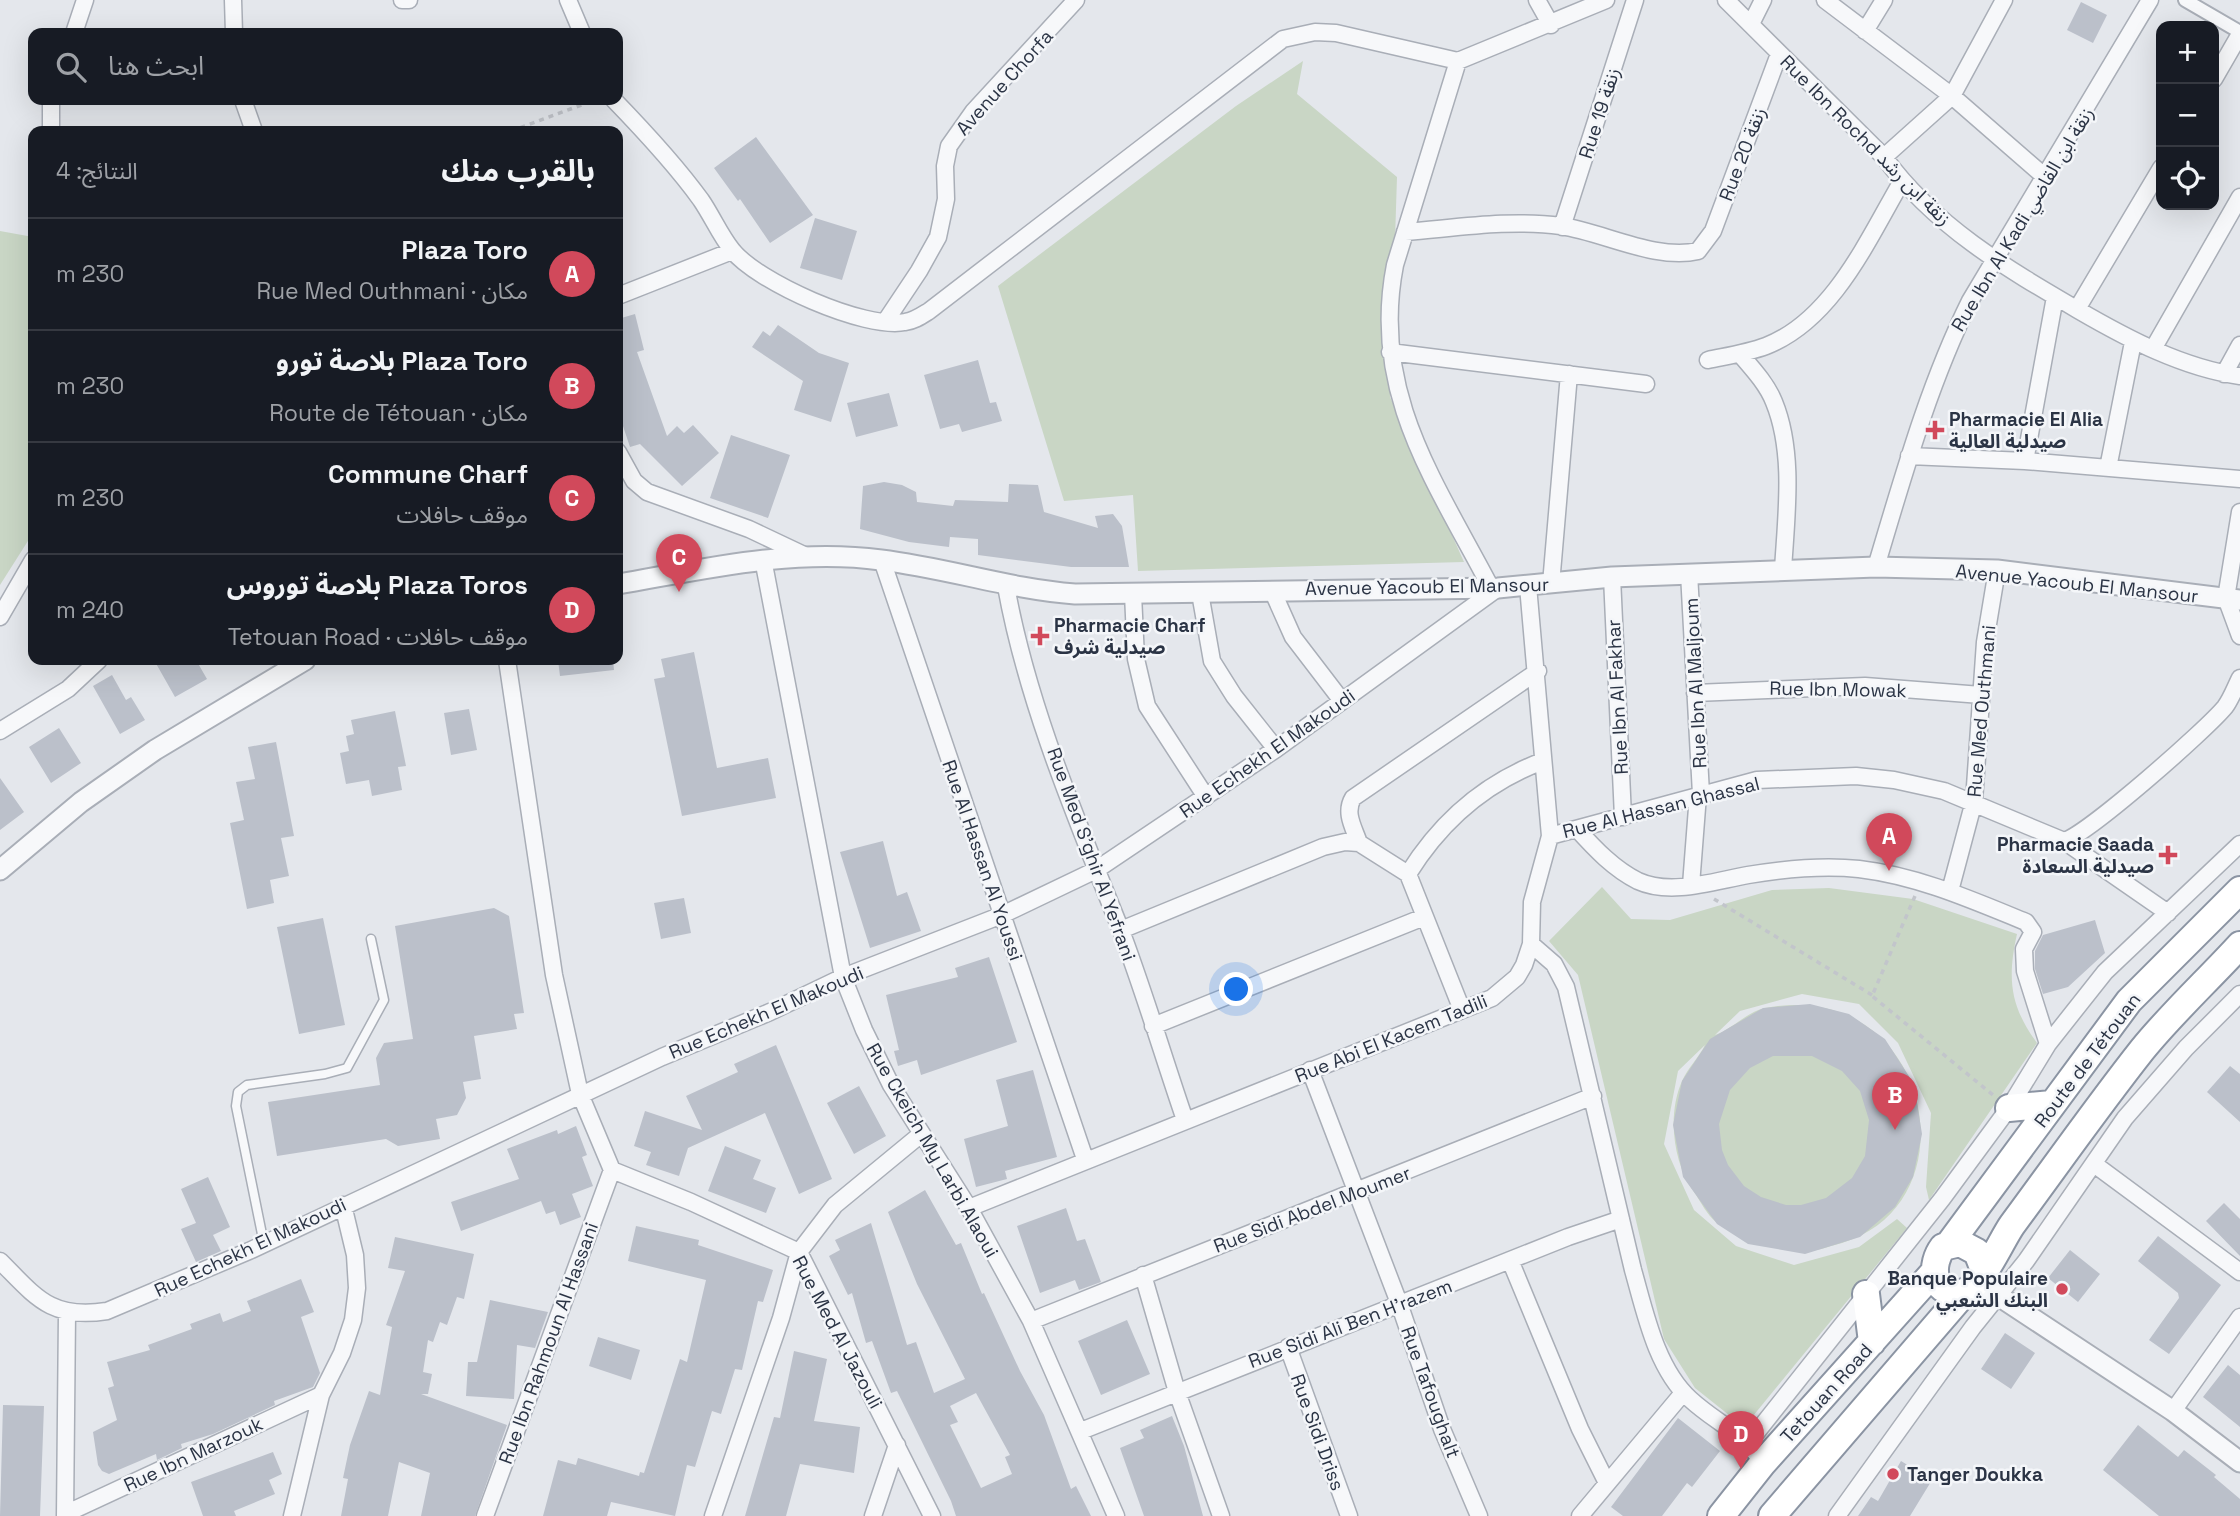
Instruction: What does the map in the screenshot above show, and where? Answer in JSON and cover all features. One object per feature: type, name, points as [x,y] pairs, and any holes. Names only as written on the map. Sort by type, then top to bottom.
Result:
[{"type":"highway","name":"Route de Tétouan","points":[[1942,1255],[2129,1001],[2240,890]]},
{"type":"highway","name":"Route de Tétouan","points":[[1981,1285],[2000,1242],[2144,1048],[2240,945]]},
{"type":"highway","points":[[2009,1108],[2052,1104]]},
{"type":"highway","points":[[1969,1245],[1982,1260],[1981,1285],[1955,1293],[1941,1286],[1942,1255],[1969,1245]]},
{"type":"highway","name":"Tetouan Road","points":[[1721,1516],[1756,1453],[1872,1342],[1942,1255]]},
{"type":"highway","name":"Tetouan Road","points":[[1772,1516],[1981,1285]]},
{"type":"highway","points":[[1866,1294],[1872,1342]]},
{"type":"street","points":[[76,28],[85,0]]},
{"type":"street","points":[[234,28],[233,0],[250,0]]},
{"type":"street","points":[[402,0],[410,0]]},
{"type":"street","points":[[568,0],[580,28]]},
{"type":"street","name":"Avenue Chorfa","points":[[885,322],[938,237],[946,199],[945,166],[948,146],[959,129],[1076,0]]},
{"type":"street","points":[[1537,0],[1551,25]]},
{"type":"street","points":[[618,105],[691,187],[732,251],[770,279],[806,299],[885,322],[904,323],[929,312],[1283,39],[1308,33],[1336,33],[1458,61],[1551,25],[1606,0]]},
{"type":"street","name":"Rue 19 زنقة","points":[[1562,227],[1635,0]]},
{"type":"street","name":"Rue Ibn Rochd زنقة ابن رشد","points":[[1726,0],[1884,157],[1902,181],[1941,219],[1994,261],[2133,342],[2232,375]]},
{"type":"street","points":[[1751,24],[1763,0]]},
{"type":"street","points":[[1825,0],[1952,96],[2044,176]]},
{"type":"street","points":[[1866,31],[1884,0]]},
{"type":"street","points":[[1884,157],[1952,96],[2004,0]]},
{"type":"street","name":"Rue Ibn Al Kadi زنقة ابن القاضي","points":[[1876,567],[1909,456],[1949,343],[1994,261],[2150,0]]},
{"type":"street","points":[[2185,0],[2240,33],[2219,70]]},
{"type":"street","name":"Rue 20 زنقة","points":[[1562,227],[1652,249],[1698,251],[1713,231],[1779,54]]},
{"type":"street","points":[[1458,61],[1405,232],[1388,300],[1390,352],[1405,420],[1419,456],[1495,588]]},
{"type":"street","points":[[51,105],[51,126]]},
{"type":"street","points":[[245,105],[252,126]]},
{"type":"street","points":[[2077,309],[2156,176]]},
{"type":"street","points":[[1708,360],[1767,346],[1794,331],[1816,311],[1837,287],[1902,181]]},
{"type":"street","points":[[2153,349],[2240,197]]},
{"type":"street","points":[[1405,232],[1527,224],[1562,227]]},
{"type":"street","points":[[623,294],[732,251]]},
{"type":"street","points":[[2025,461],[2055,297]]},
{"type":"street","points":[[2108,468],[2133,342]]},
{"type":"street","points":[[2232,375],[2240,345]]},
{"type":"street","points":[[1390,352],[1646,384]]},
{"type":"street","points":[[1740,354],[1766,388],[1774,403],[1782,432],[1786,467],[1783,570]]},
{"type":"street","points":[[1550,584],[1569,374]]},
{"type":"street","points":[[1909,456],[2025,461],[2240,479]]},
{"type":"street","points":[[623,461],[634,481],[647,492],[738,524],[804,555]]},
{"type":"street","points":[[2240,512],[2233,599],[2240,636]]},
{"type":"street","name":"Avenue Yacoub El Mansour","points":[[623,583],[763,559],[804,555],[882,560],[1006,586],[1075,594],[1495,588],[1612,577],[1876,567],[1997,570],[2233,599]]},
{"type":"street","name":"Rue Ckeich My Larbi Alaoui","points":[[763,559],[843,977],[864,1030],[920,1135],[969,1208],[1031,1321],[1116,1516]]},
{"type":"street","name":"Rue Al Hassan Al Youssi","points":[[882,560],[1085,1160]]},
{"type":"street","points":[[0,617],[28,569]]},
{"type":"street","name":"Rue Med Outhmani","points":[[1950,891],[1974,801],[1981,695],[1997,570]]},
{"type":"street","name":"Rue Ibn Al Maljoum","points":[[1689,573],[1699,794],[1691,886]]},
{"type":"street","name":"Rue Ibn Al Fakhar","points":[[1612,577],[1623,817]]},
{"type":"street","name":"Rue Med S'ghir Al Yefrani","points":[[1006,586],[1033,693],[1096,870],[1121,930],[1185,1120]]},
{"type":"street","name":"Rue Abi El Kacem Tadili","points":[[969,1208],[1462,1010],[1504,990],[1517,977],[1531,944],[1532,902],[1550,836],[1542,761],[1538,671],[1528,586]]},
{"type":"street","name":"Rue Echekh El Makoudi","points":[[0,1261],[39,1300],[53,1309],[67,1313],[107,1311],[264,1244],[580,1094],[770,1012],[843,977],[1002,915],[1096,870],[1276,749],[1495,588]]},
{"type":"street","points":[[1272,590],[1293,638],[1342,701]]},
{"type":"street","points":[[1200,593],[1212,661],[1234,696],[1276,749]]},
{"type":"street","points":[[1133,594],[1136,659],[1147,705],[1206,797]]},
{"type":"street","points":[[0,731],[68,689],[94,665]]},
{"type":"street","points":[[0,870],[81,802],[155,750],[297,665]]},
{"type":"street","points":[[508,665],[554,975],[580,1094],[612,1170]]},
{"type":"street","points":[[1359,843],[1349,815],[1348,806],[1353,798],[1538,671]]},
{"type":"street","points":[[2064,841],[2087,830],[2198,732],[2226,706],[2240,678]]},
{"type":"street","name":"Rue Ibn Mowak","points":[[1695,693],[1864,686],[1981,695]]},
{"type":"street","points":[[1408,874],[1436,832],[1456,813],[1495,783],[1542,761]]},
{"type":"street","name":"Rue Al Hassan Ghassal","points":[[1550,836],[1757,780],[1856,776],[1894,780],[1974,801],[2064,841],[2168,913]]},
{"type":"street","points":[[1577,829],[1594,848],[1639,881],[1663,887],[1691,886],[1807,867],[1858,869],[1950,891],[2030,925],[2033,932],[2024,955],[2025,971],[2048,1044]]},
{"type":"street","points":[[1121,930],[1323,847],[1345,842],[1359,843],[1408,874],[1462,1010]]},
{"type":"street","points":[[1531,944],[1554,964],[1566,987],[1644,1308],[1669,1371],[1683,1393],[1756,1453],[1866,1294],[2009,1108],[2048,1044],[2105,972],[2240,844]]},
{"type":"street","points":[[1153,1026],[1424,917]]},
{"type":"street","points":[[1837,1516],[1981,1285],[2094,1164],[2125,1118],[2186,1048],[2240,994]]},
{"type":"street","name":"Rue Tafoughalt","points":[[1310,1070],[1399,1303],[1442,1429],[1479,1516]]},
{"type":"street","name":"Rue Sidi Abdel Moumer","points":[[1031,1321],[1593,1096]]},
{"type":"street","points":[[713,1516],[781,1318],[799,1252],[835,1205],[920,1135]]},
{"type":"street","points":[[2094,1164],[2240,1272]]},
{"type":"street","name":"Rue Med Al Jazouli","points":[[612,1170],[691,1202],[799,1252],[933,1516]]},
{"type":"street","name":"Rue Ibn Rahmoun Al Hassani","points":[[485,1516],[612,1170]]},
{"type":"street","points":[[292,1516],[321,1395],[342,1353],[353,1320],[357,1288],[355,1255],[343,1205]]},
{"type":"street","name":"Rue Sidi Ali Ben H'razem","points":[[1081,1431],[1399,1303],[1621,1219]]},
{"type":"street","points":[[1916,1231],[1942,1255]]},
{"type":"street","points":[[1510,1260],[1580,1429],[1607,1483]]},
{"type":"street","points":[[1143,1275],[1177,1392],[1221,1516]]},
{"type":"street","points":[[1981,1285],[2172,1412],[2240,1462]]},
{"type":"street","points":[[65,1515],[67,1313]]},
{"type":"street","points":[[2172,1412],[2240,1317]]},
{"type":"street","name":"Rue Sidi Driss","points":[[1288,1348],[1349,1516]]},
{"type":"street","points":[[1580,1516],[1683,1393]]},
{"type":"street","name":"Rue Ibn Marzouk","points":[[65,1515],[321,1395]]},
{"type":"street","points":[[873,1516],[897,1445]]},
{"type":"lane","points":[[264,1244],[236,1106],[238,1092],[247,1085],[347,1068],[384,1000],[371,939]]},
{"type":"path","points":[[525,126],[582,105]]},
{"type":"path","points":[[1872,996],[1921,883]]},
{"type":"path","points":[[1691,886],[1872,996],[2009,1108]]},
{"type":"green space","points":[[1303,61],[1297,94],[1397,177],[1390,397],[1464,562],[1138,571],[1133,495],[1064,501],[998,286],[1236,106]]},
{"type":"green space","points":[[0,231],[28,236],[28,541],[0,585]]},
{"type":"green space","points":[[1602,887],[1631,919],[1670,920],[1772,890],[1829,888],[1913,899],[2017,934],[2012,965],[2013,992],[2021,1017],[2037,1043],[1929,1200],[1926,1187],[1931,1113],[1898,1043],[1859,1004],[1802,994],[1740,1011],[1715,1035],[1765,1008],[1821,1007],[1866,1025],[1897,1057],[1916,1098],[1920,1142],[1910,1184],[1884,1220],[1842,1243],[1815,1250],[1795,1250],[1735,1232],[1713,1219],[1687,1180],[1674,1138],[1677,1094],[1687,1072],[1705,1045],[1678,1071],[1664,1144],[1694,1210],[1736,1246],[1794,1265],[1859,1247],[1897,1219],[1907,1228],[1744,1427],[1695,1388],[1664,1339],[1578,975],[1549,941]]},
{"type":"building","points":[[2081,2],[2107,15],[2093,43],[2067,30]]},
{"type":"building","points":[[756,137],[813,215],[770,243],[740,199],[738,201],[714,168]]},
{"type":"building","points":[[815,218],[857,231],[842,280],[800,268]]},
{"type":"building","points":[[635,314],[644,350],[637,352],[667,436],[677,426],[684,433],[693,425],[719,453],[682,486],[640,444],[630,447],[623,426],[623,318]]},
{"type":"building","points":[[778,325],[819,353],[849,363],[831,422],[794,410],[803,381],[752,347],[763,331],[770,336]]},
{"type":"building","points":[[978,360],[990,403],[996,402],[1002,421],[962,432],[959,424],[940,429],[924,375]]},
{"type":"building","points":[[889,393],[898,426],[856,437],[847,403]]},
{"type":"building","points":[[731,435],[790,455],[768,518],[710,498]]},
{"type":"building","points":[[884,482],[902,485],[916,492],[917,502],[953,506],[955,500],[1008,502],[1009,484],[1038,485],[1044,512],[1098,528],[1095,516],[1113,514],[1122,526],[1129,567],[1071,567],[978,555],[978,539],[950,537],[949,547],[909,542],[860,529],[863,486]]},
{"type":"building","points":[[694,652],[717,768],[768,758],[776,798],[682,816],[654,679],[665,677],[661,659]]},
{"type":"building","points":[[157,665],[199,665],[207,679],[175,697]]},
{"type":"building","points":[[559,665],[614,665],[614,670],[560,676]]},
{"type":"building","points":[[112,675],[126,700],[131,697],[145,720],[120,734],[93,686]]},
{"type":"building","points":[[469,709],[477,750],[451,755],[444,713]]},
{"type":"building","points":[[395,711],[406,766],[398,767],[402,790],[372,796],[369,780],[346,784],[340,753],[349,751],[346,736],[354,734],[351,720]]},
{"type":"building","points":[[59,728],[81,763],[51,783],[29,747]]},
{"type":"building","points":[[276,742],[294,836],[281,838],[289,876],[270,880],[274,903],[247,909],[230,823],[244,820],[236,782],[255,779],[248,747]]},
{"type":"building","points":[[0,778],[24,812],[0,830]]},
{"type":"building","points":[[883,841],[897,896],[907,892],[921,931],[870,948],[840,852]]},
{"type":"building","points":[[684,898],[691,933],[661,939],[654,903]]},
{"type":"building","points":[[494,908],[509,916],[524,1013],[514,1014],[517,1029],[474,1036],[481,1079],[463,1082],[466,1098],[457,1115],[436,1119],[440,1139],[398,1146],[386,1139],[277,1156],[268,1102],[380,1085],[376,1058],[384,1043],[413,1039],[395,926]]},
{"type":"building","points":[[323,918],[345,1025],[299,1034],[277,927]]},
{"type":"building","points":[[2095,920],[2105,953],[2068,987],[2043,994],[2035,969],[2035,951],[2043,935]]},
{"type":"building","points":[[989,957],[1017,1042],[921,1075],[917,1060],[898,1066],[894,1051],[899,1050],[886,995],[958,977],[955,968]]},
{"type":"building","points":[[1810,1004],[1849,1014],[1885,1039],[1914,1084],[1922,1134],[1913,1177],[1895,1207],[1860,1237],[1805,1254],[1748,1244],[1717,1224],[1683,1177],[1673,1125],[1682,1081],[1710,1039],[1763,1008]],"holes":[[[1773,1056],[1812,1056],[1842,1071],[1860,1091],[1869,1120],[1865,1156],[1852,1178],[1826,1198],[1801,1205],[1786,1205],[1761,1197],[1744,1186],[1728,1165],[1722,1150],[1719,1124],[1730,1090],[1750,1068]]]},
{"type":"building","points":[[776,1045],[832,1179],[799,1194],[765,1113],[688,1148],[679,1176],[646,1165],[651,1152],[634,1146],[645,1111],[702,1130],[686,1096],[738,1072],[734,1064]]},
{"type":"building","points":[[2230,1066],[2240,1074],[2240,1122],[2207,1092]]},
{"type":"building","points":[[1033,1070],[1057,1157],[1005,1171],[1007,1179],[976,1187],[964,1139],[1008,1126],[996,1080]]},
{"type":"building","points":[[859,1086],[886,1136],[854,1154],[827,1103]]},
{"type":"building","points":[[576,1126],[587,1155],[582,1157],[593,1186],[572,1194],[581,1217],[560,1225],[555,1211],[546,1214],[541,1201],[461,1231],[451,1202],[519,1179],[507,1149],[557,1130],[558,1134]]},
{"type":"building","points":[[725,1146],[761,1160],[753,1179],[776,1188],[766,1213],[708,1191]]},
{"type":"building","points":[[208,1177],[230,1227],[213,1235],[221,1251],[196,1262],[181,1229],[196,1223],[181,1189]]},
{"type":"building","points":[[925,1190],[956,1245],[961,1243],[982,1294],[984,1293],[1020,1371],[1044,1415],[1071,1489],[1076,1486],[1091,1516],[956,1516],[897,1391],[891,1393],[872,1341],[866,1343],[852,1293],[848,1295],[829,1256],[840,1250],[835,1240],[871,1223],[907,1345],[916,1342],[934,1393],[965,1379],[917,1284],[888,1212]],"holes":[[[976,1393],[1010,1455],[1005,1457],[1012,1474],[981,1488],[950,1425],[958,1422],[950,1406]]]},
{"type":"building","points":[[2224,1203],[2240,1219],[2240,1256],[2206,1221]]},
{"type":"building","points":[[1066,1208],[1077,1241],[1085,1239],[1101,1282],[1079,1290],[1075,1280],[1040,1293],[1017,1226]]},
{"type":"building","points":[[636,1226],[699,1240],[698,1245],[773,1270],[763,1302],[758,1301],[742,1370],[735,1369],[721,1414],[712,1411],[695,1467],[687,1465],[675,1516],[611,1502],[607,1516],[543,1516],[558,1460],[576,1465],[578,1458],[639,1476],[640,1472],[644,1473],[680,1359],[687,1362],[706,1280],[628,1261]]},
{"type":"building","points":[[2158,1236],[2221,1285],[2169,1354],[2149,1340],[2179,1298],[2178,1293],[2138,1261]]},
{"type":"building","points":[[395,1237],[474,1254],[464,1299],[457,1297],[447,1325],[440,1322],[433,1342],[428,1340],[423,1372],[432,1374],[428,1394],[421,1394],[507,1425],[475,1516],[421,1516],[430,1473],[399,1462],[388,1516],[341,1516],[348,1479],[343,1478],[350,1445],[369,1391],[380,1395],[392,1327],[386,1325],[405,1271],[388,1268]]},
{"type":"building","points":[[2070,1250],[2100,1274],[2078,1302],[2048,1278]]},
{"type":"building","points":[[301,1279],[314,1312],[301,1317],[320,1373],[313,1387],[274,1401],[275,1405],[213,1434],[181,1444],[182,1448],[157,1460],[156,1454],[109,1474],[102,1471],[98,1465],[93,1432],[117,1420],[108,1388],[114,1386],[107,1362],[150,1350],[148,1345],[192,1329],[190,1324],[220,1313],[223,1322],[251,1311],[247,1301]]},
{"type":"building","points":[[490,1300],[548,1312],[535,1348],[517,1345],[514,1399],[466,1396],[468,1362],[477,1362]]},
{"type":"building","points":[[1127,1320],[1150,1374],[1101,1395],[1078,1341]]},
{"type":"building","points":[[2005,1333],[2035,1353],[2011,1389],[1981,1369]]},
{"type":"building","points":[[598,1337],[640,1350],[631,1380],[589,1366]]},
{"type":"building","points":[[794,1351],[827,1359],[814,1421],[860,1427],[854,1473],[800,1464],[786,1516],[745,1516],[774,1417],[780,1418]]},
{"type":"building","points":[[2228,1365],[2240,1375],[2240,1427],[2203,1397]]},
{"type":"building","points":[[3,1405],[44,1406],[40,1516],[0,1516]]},
{"type":"building","points":[[1172,1416],[1184,1446],[1203,1516],[1144,1516],[1120,1448],[1144,1438],[1140,1430]]},
{"type":"building","points":[[1678,1418],[1720,1451],[1692,1487],[1687,1483],[1662,1516],[1623,1516],[1611,1507]]},
{"type":"building","points":[[2138,1425],[2178,1457],[2184,1450],[2216,1475],[2214,1477],[2240,1499],[2240,1516],[2159,1516],[2103,1470]]},
{"type":"building","points":[[273,1452],[282,1474],[269,1480],[275,1494],[234,1511],[236,1516],[203,1516],[191,1482]]},
{"type":"building","points":[[1901,1461],[1932,1480],[1910,1516],[1858,1516],[1871,1497],[1878,1501]]},
{"type":"place","name":"Pharmacie El Alia صيدلية العالية","points":[[1935,430]]},
{"type":"place","name":"Commune Charf","points":[[679,592]]},
{"type":"place","name":"Pharmacie Charf صيدلية شرف","points":[[1040,636]]},
{"type":"place","name":"Pharmacie Saada صيدلية السعادة","points":[[2168,855]]},
{"type":"place","name":"Plaza Toro","points":[[1889,871]]},
{"type":"place","name":"Plaza Toro بلاصة تورو","points":[[1895,1130]]},
{"type":"place","name":"Banque Populaire البنك الشعبي","points":[[2062,1289]]},
{"type":"place","name":"Plaza Toros بلاصة توروس","points":[[1741,1469]]},
{"type":"place","name":"Tanger Doukka","points":[[1893,1474]]}]
